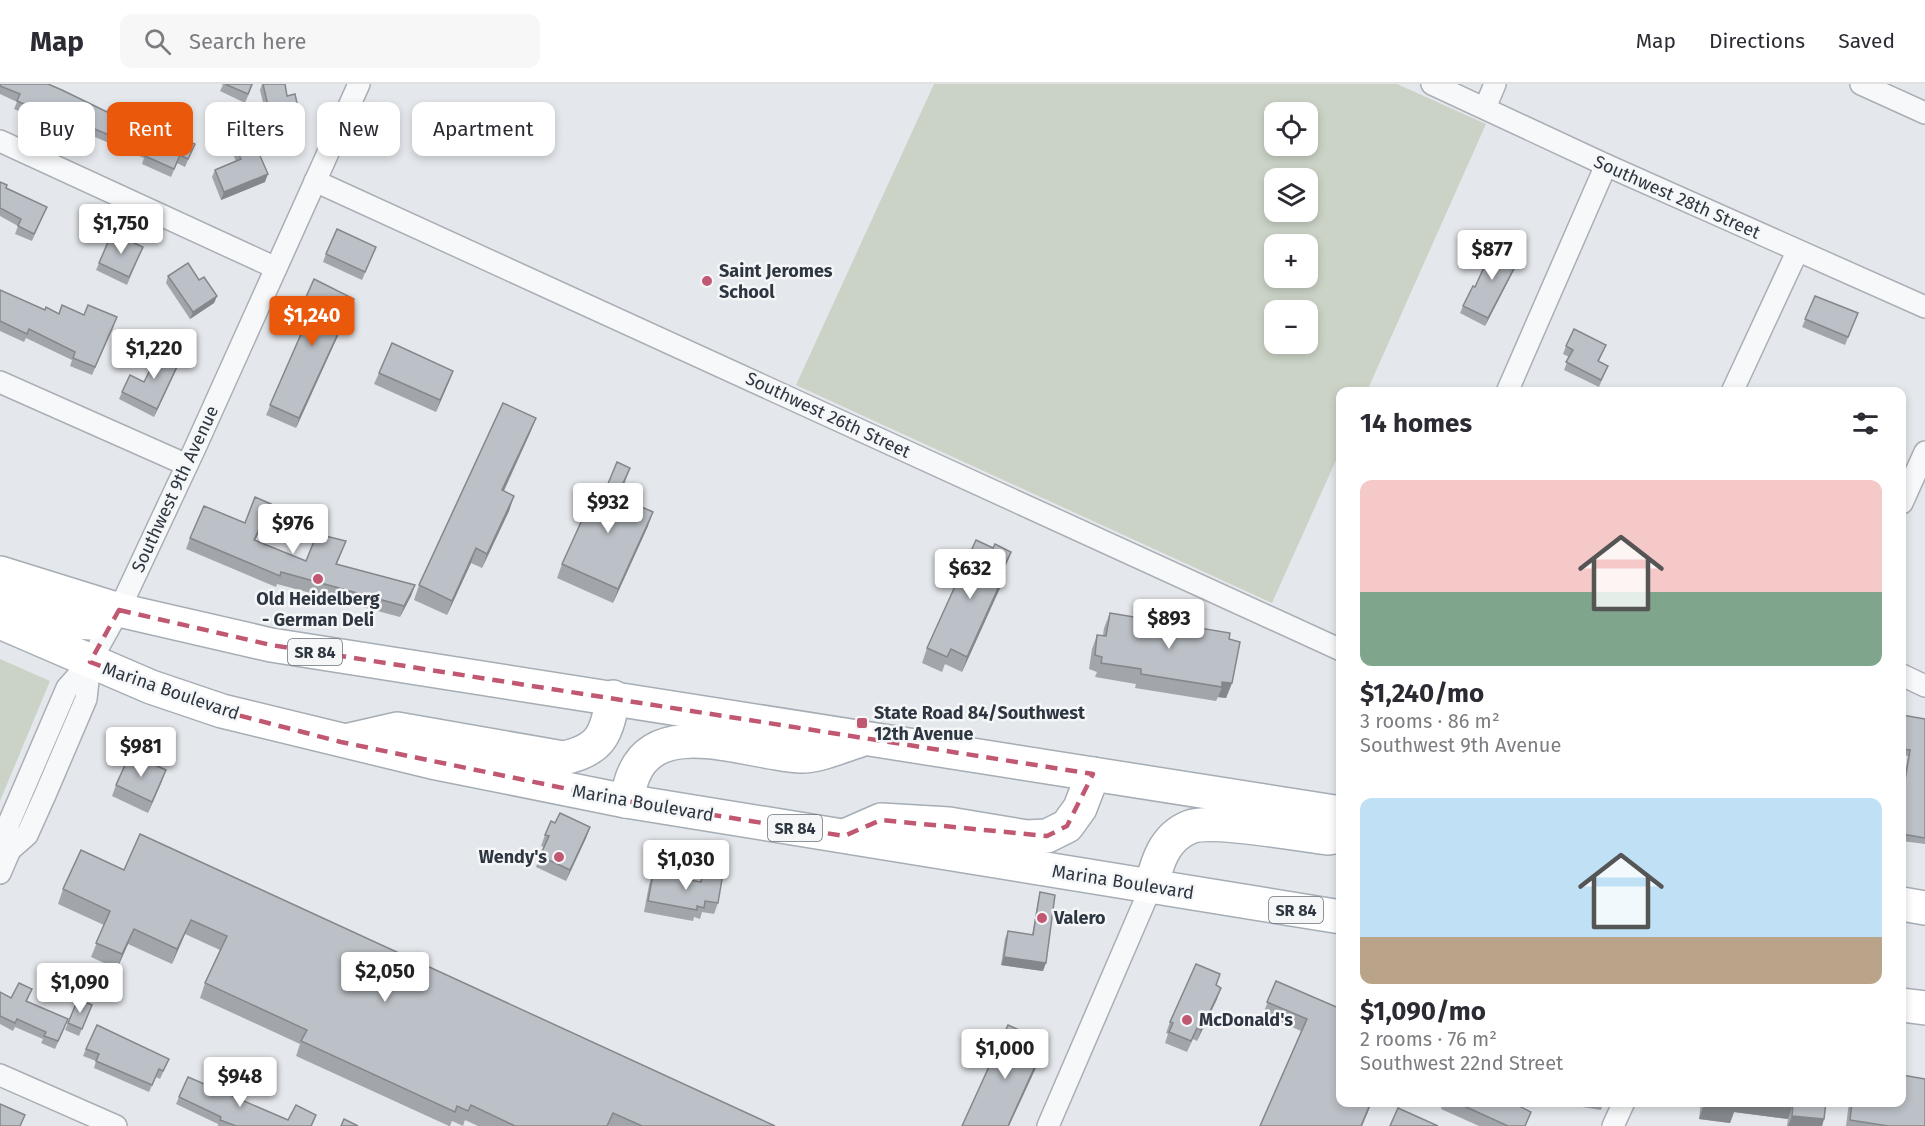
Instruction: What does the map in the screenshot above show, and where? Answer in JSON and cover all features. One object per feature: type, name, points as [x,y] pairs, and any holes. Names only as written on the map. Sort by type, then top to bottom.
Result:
[{"type":"main road","name":"SR 84","points":[[0,573],[119,610],[271,645],[1336,812]]},
{"type":"main road","points":[[0,598],[77,622],[91,623],[119,610]]},
{"type":"main road","name":"Marina Boulevard","points":[[0,622],[152,687],[222,711],[341,742],[626,801],[1336,916]]},
{"type":"main road","points":[[341,742],[397,729],[563,758],[582,752],[602,738],[608,723],[613,697]]},
{"type":"main road","points":[[626,801],[634,773],[644,759],[662,746],[691,739],[802,756],[868,738]]},
{"type":"main road","points":[[844,836],[881,820],[949,824],[1027,837],[1047,836],[1067,826],[1086,796],[1094,774]]},
{"type":"main road","points":[[1151,887],[1158,859],[1172,839],[1190,827],[1222,825],[1328,838],[1336,837]]},
{"type":"main road","points":[[1906,905],[1925,908]]},
{"type":"main road","points":[[1906,1006],[1925,1008]]},
{"type":"street","name":"Southwest 9th Avenue","points":[[0,873],[10,849],[27,835],[86,699],[90,662],[119,610],[188,465],[359,84]]},
{"type":"street","name":"Southwest 28th Street","points":[[1432,84],[1797,252],[1925,307]]},
{"type":"street","points":[[1485,108],[1495,84]]},
{"type":"street","points":[[1861,84],[1925,112]]},
{"type":"street","points":[[0,141],[276,268]]},
{"type":"street","points":[[1508,387],[1606,165]]},
{"type":"street","name":"Southwest 26th Street","points":[[315,181],[1336,648]]},
{"type":"street","points":[[1734,387],[1797,252]]},
{"type":"street","points":[[0,382],[188,465]]},
{"type":"street","points":[[1906,494],[1925,453]]},
{"type":"street","points":[[1906,677],[1925,686]]},
{"type":"street","points":[[1048,1126],[1151,887]]},
{"type":"street","points":[[0,1075],[116,1126]]},
{"type":"street","points":[[1613,1126],[1622,1107]]},
{"type":"highlighted area","points":[[119,610],[271,645],[1093,774],[1067,826],[1047,836],[881,820],[844,836],[626,801],[341,742],[222,711],[90,662]]},
{"type":"shaded area","points":[[934,84],[1397,84],[1486,124],[1369,387],[1336,387],[1336,460],[1272,603],[796,385]]},
{"type":"shaded area","points":[[0,659],[50,681],[0,801]]},
{"type":"building","points":[[0,84],[48,84],[87,102],[19,102],[17,101],[20,94]]},
{"type":"building","points":[[225,84],[252,84],[248,94]]},
{"type":"building","points":[[263,84],[285,84],[287,96],[295,94],[297,102],[267,102]]},
{"type":"building","points":[[95,106],[107,112],[107,134],[95,129]]},
{"type":"building","points":[[145,156],[180,156],[174,169]]},
{"type":"building","points":[[240,156],[260,156],[268,174],[224,192],[215,170],[241,159]]},
{"type":"building","points":[[0,182],[7,185],[6,188],[47,207],[34,234],[18,226],[21,219],[0,208]]},
{"type":"building","points":[[337,229],[376,247],[365,272],[326,254]]},
{"type":"building","points":[[112,233],[143,247],[129,277],[99,263]]},
{"type":"building","points":[[1495,243],[1521,255],[1488,318],[1463,306],[1473,286],[1475,287]]},
{"type":"building","points":[[188,263],[199,280],[204,277],[217,296],[193,312],[168,276]]},
{"type":"building","points":[[314,279],[354,299],[299,418],[270,405],[312,309],[303,304]]},
{"type":"building","points":[[0,290],[59,314],[62,305],[84,315],[88,305],[117,317],[95,367],[73,358],[75,352],[29,329],[27,334],[0,321]]},
{"type":"building","points":[[1815,296],[1858,313],[1848,337],[1805,319]]},
{"type":"building","points":[[1574,329],[1606,345],[1598,361],[1608,366],[1601,380],[1566,362],[1573,350],[1566,346]]},
{"type":"building","points":[[392,343],[453,371],[440,400],[379,373]]},
{"type":"building","points":[[161,348],[181,358],[157,409],[122,392],[130,375],[144,382]]},
{"type":"building","points":[[503,403],[536,418],[502,490],[514,496],[487,554],[476,548],[452,601],[419,585]]},
{"type":"building","points":[[617,462],[630,468],[617,496],[653,512],[618,589],[562,564],[597,487],[605,491]]},
{"type":"building","points":[[255,497],[271,504],[254,540],[306,561],[317,534],[346,541],[336,564],[415,585],[404,606],[281,572],[280,576],[190,538],[204,506],[245,523]]},
{"type":"building","points":[[976,540],[993,548],[995,544],[1011,552],[1002,572],[1005,573],[967,657],[951,649],[947,657],[927,648]]},
{"type":"building","points":[[1110,613],[1230,633],[1229,639],[1240,642],[1232,683],[1222,682],[1222,687],[1141,674],[1141,669],[1101,663],[1102,657],[1095,655],[1097,635],[1106,636]]},
{"type":"building","points":[[1906,716],[1925,719],[1925,838],[1906,835],[1906,774],[1910,750],[1906,750]]},
{"type":"building","points":[[130,754],[166,770],[152,802],[116,785]]},
{"type":"building","name":"Wendy's","points":[[560,813],[590,827],[570,870],[540,856],[549,836],[545,835],[551,821],[555,823]]},
{"type":"building","points":[[140,834],[775,1126],[642,1126],[613,1113],[607,1126],[515,1126],[471,1105],[468,1111],[457,1106],[455,1112],[301,1041],[307,1030],[205,983],[227,936],[191,920],[177,949],[134,929],[122,954],[96,943],[110,911],[63,889],[81,850],[124,870]]},
{"type":"building","points":[[710,870],[723,873],[718,903],[705,901],[704,908],[697,906],[697,910],[648,901],[653,874],[701,882],[702,877],[708,878]]},
{"type":"building","points":[[1040,892],[1055,895],[1046,963],[1004,957],[1008,931],[1033,935]]},
{"type":"building","name":"McDonald's","points":[[1196,964],[1220,974],[1216,985],[1221,988],[1201,1030],[1197,1028],[1191,1041],[1169,1032],[1173,1023],[1170,1022]]},
{"type":"building","points":[[1276,981],[1336,1007],[1336,1107],[1369,1107],[1361,1126],[1260,1126],[1307,1019],[1267,1002]]},
{"type":"building","points":[[19,983],[32,989],[26,1001],[68,1019],[58,1041],[44,1036],[46,1032],[17,1019],[15,1023],[0,1016],[0,992],[11,998]]},
{"type":"building","points":[[78,999],[92,1005],[82,1029],[68,1023]]},
{"type":"building","points":[[97,1025],[169,1059],[163,1071],[159,1069],[152,1085],[96,1061],[99,1054],[86,1049]]},
{"type":"building","points":[[1008,1025],[1046,1042],[1008,1126],[962,1126]]},
{"type":"building","points":[[1906,1076],[1925,1079],[1925,1126],[1888,1126],[1850,1120],[1851,1107],[1906,1107]]},
{"type":"building","points":[[188,1077],[288,1120],[296,1105],[316,1115],[311,1126],[236,1126],[220,1120],[221,1117],[179,1097]]},
{"type":"building","points":[[0,1104],[25,1115],[20,1126],[0,1126]]},
{"type":"building","points":[[1466,1107],[1521,1107],[1531,1112],[1525,1126],[1508,1126]]},
{"type":"building","points":[[1793,1107],[1825,1107],[1824,1119],[1792,1116]]},
{"type":"building","points":[[1398,1108],[1438,1126],[1390,1126]]},
{"type":"building","points":[[344,1119],[358,1126],[341,1126]]},
{"type":"place","name":"Saint Jeromes School","points":[[707,281]]},
{"type":"place","name":"Old Heidelberg - German Deli","points":[[318,579]]},
{"type":"place","name":"State Road 84/Southwest 12th Avenue","points":[[862,723]]},
{"type":"place","name":"Wendy's","points":[[559,857]]},
{"type":"place","name":"Valero","points":[[1042,918]]},
{"type":"place","name":"McDonald's","points":[[1187,1020]]}]
